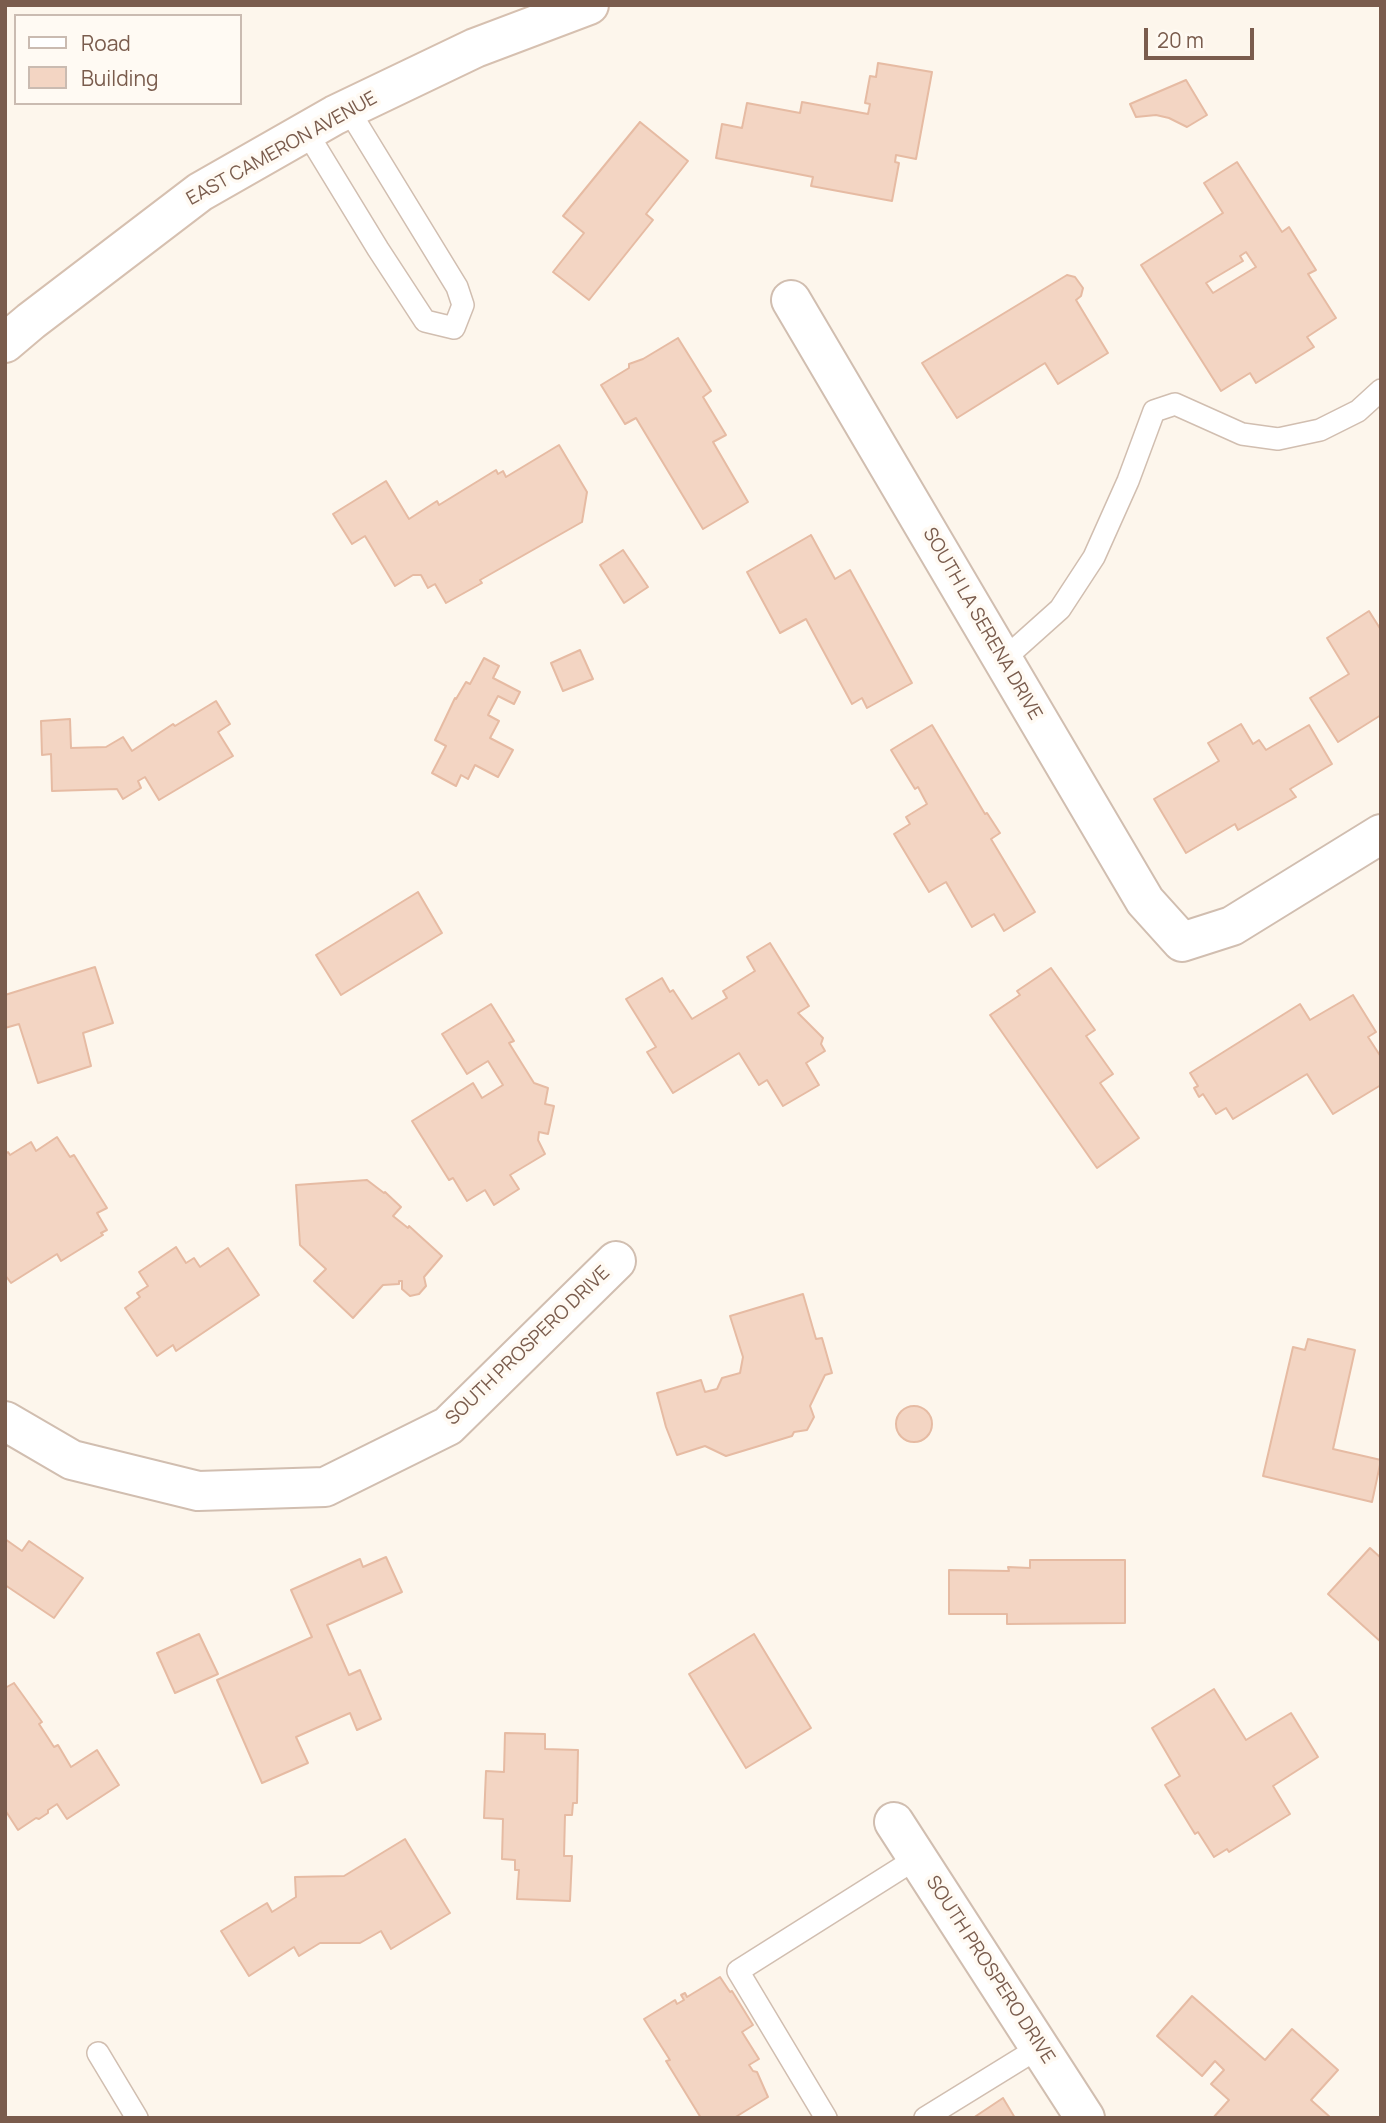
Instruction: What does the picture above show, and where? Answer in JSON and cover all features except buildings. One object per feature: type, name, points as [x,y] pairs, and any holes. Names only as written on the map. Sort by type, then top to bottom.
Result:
[{"type":"street","name":"EAST CAMERON AVENUE","points":[[5,343],[200,192],[348,109],[475,48],[589,5]]},
{"type":"street","name":"SOUTH LA SERENA DRIVE","points":[[791,300],[1145,901],[1182,942],[1232,926],[1381,834]]},
{"type":"street","name":"SOUTH PROSPERO DRIVE","points":[[5,1421],[72,1460],[198,1491],[325,1487],[448,1426],[616,1261]]},
{"type":"street","name":"SOUTH PROSPERO DRIVE","points":[[894,1822],[1085,2118]]},
{"type":"lane","points":[[306,131],[425,321],[454,328],[463,305],[457,287],[348,109]]},
{"type":"lane","points":[[1003,660],[1060,610],[1094,557],[1128,481],[1154,411],[1175,404],[1242,434],[1278,439],[1320,430],[1357,411],[1381,390]]},
{"type":"lane","points":[[826,2118],[738,1972],[917,1858]]},
{"type":"lane","points":[[925,2118],[1040,2047]]},
{"type":"lane","points":[[98,2053],[137,2118]]}]
